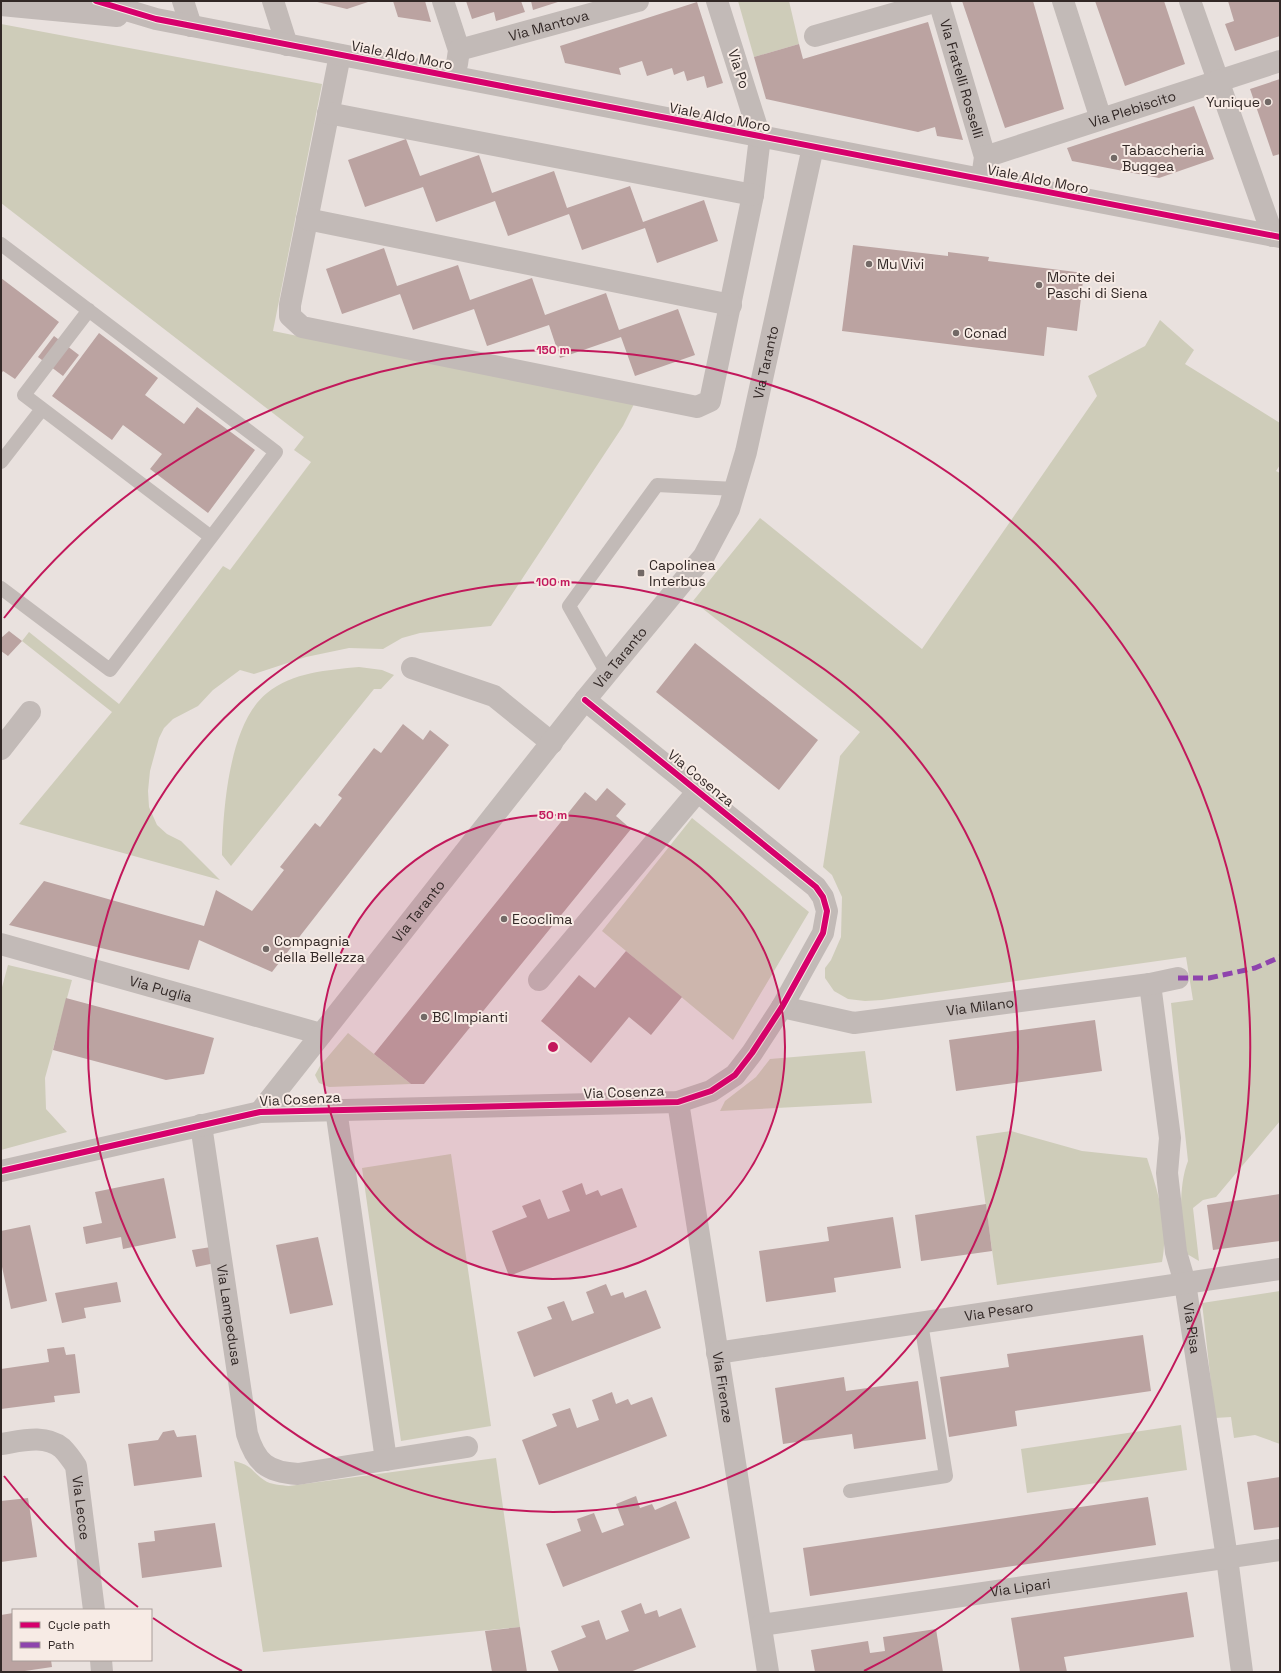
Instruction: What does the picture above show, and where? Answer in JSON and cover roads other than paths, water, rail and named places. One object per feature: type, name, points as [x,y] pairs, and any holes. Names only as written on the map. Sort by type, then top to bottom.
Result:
[{"type":"street","points":[[96,1],[156,19]]},
{"type":"street","points":[[184,1],[191,26]]},
{"type":"street","points":[[273,1],[287,45]]},
{"type":"street","points":[[443,1],[459,50],[455,77]]},
{"type":"street","name":"Via Mantova","points":[[459,50],[638,1]]},
{"type":"street","name":"Via Po","points":[[717,1],[760,137]]},
{"type":"street","points":[[814,36],[939,1]]},
{"type":"street","name":"Via Fratelli Rosselli","points":[[939,1],[985,157]]},
{"type":"street","points":[[1063,1],[1101,119]]},
{"type":"street","points":[[1190,1],[1218,81],[1277,237]]},
{"type":"street","points":[[1,5],[156,19]]},
{"type":"street","name":"Viale Aldo Moro","points":[[156,19],[1277,237]]},
{"type":"street","points":[[340,55],[290,305],[290,316],[302,327],[697,407],[710,401],[753,194],[760,137]]},
{"type":"street","name":"Via Plebiscito","points":[[985,157],[1280,61]]},
{"type":"street","points":[[328,113],[753,194]]},
{"type":"street","name":"Via Taranto","points":[[260,1112],[585,700],[704,556],[729,509],[748,444],[813,147]]},
{"type":"street","points":[[981,180],[985,157]]},
{"type":"street","points":[[307,219],[731,304]]},
{"type":"street","points":[[412,668],[494,696],[552,743]]},
{"type":"street","name":"Via Cosenza","points":[[1,1172],[260,1112],[678,1102],[711,1091],[735,1075],[752,1053],[782,1007],[823,933],[827,911],[823,897],[816,887],[585,700]]},
{"type":"street","points":[[1,749],[30,712]]},
{"type":"street","points":[[539,980],[698,791]]},
{"type":"street","name":"Via Puglia","points":[[1,944],[321,1034]]},
{"type":"street","name":"Via Milano","points":[[782,1007],[854,1023],[1150,984],[1178,978]]},
{"type":"street","name":"Via Pisa","points":[[1150,984],[1170,1138],[1168,1181],[1176,1252],[1185,1283],[1227,1558],[1242,1672]]},
{"type":"street","name":"Via Firenze","points":[[678,1102],[768,1672]]},
{"type":"street","points":[[336,1109],[386,1460]]},
{"type":"street","name":"Via Lampedusa","points":[[201,1125],[247,1434],[252,1450],[260,1461],[270,1469],[283,1473],[298,1474],[467,1447]]},
{"type":"street","name":"Via Pesaro","points":[[717,1353],[1280,1269]]},
{"type":"street","name":"Via Lecce","points":[[1,1444],[30,1440],[48,1441],[62,1448],[76,1466],[94,1609]]},
{"type":"street","name":"Via Lipari","points":[[761,1624],[1280,1550]]},
{"type":"street","points":[[101,1661],[102,1672]]},
{"type":"lane","points":[[1,244],[276,452],[110,670],[1,588]]},
{"type":"lane","points":[[89,310],[24,396],[211,537]]},
{"type":"lane","points":[[1,462],[42,409]]},
{"type":"lane","points":[[608,673],[569,606],[657,485],[735,489]]},
{"type":"lane","points":[[850,1492],[946,1476],[921,1323]]},
{"type":"place","name":"Yunique","points":[[1268,102]]},
{"type":"place","name":"Tabaccheria Buggea","points":[[1114,158]]},
{"type":"place","name":"Mu Vivi","points":[[869,264]]},
{"type":"place","name":"Monte dei Paschi di Siena","points":[[1039,285]]},
{"type":"place","name":"Conad","points":[[956,333]]},
{"type":"place","name":"Capolinea Interbus","points":[[641,573]]},
{"type":"place","name":"Ecoclima","points":[[504,919]]},
{"type":"place","name":"Compagnia della Bellezza","points":[[266,949]]},
{"type":"place","name":"BC Impianti","points":[[424,1017]]}]
